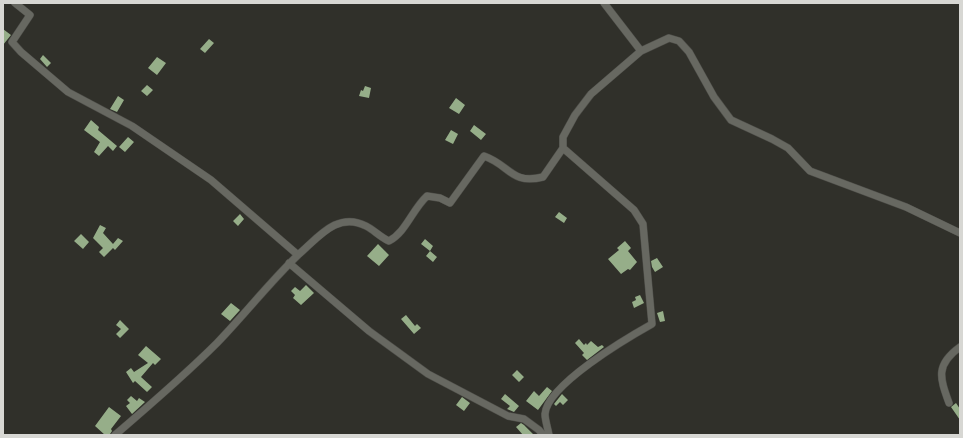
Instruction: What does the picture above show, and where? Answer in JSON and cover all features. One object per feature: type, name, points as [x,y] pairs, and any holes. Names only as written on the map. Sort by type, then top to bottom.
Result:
[{"type":"street","points":[[15,3],[30,14],[12,42],[22,52],[68,92],[132,126],[210,180],[298,255]]},
{"type":"street","points":[[604,3],[641,51]]},
{"type":"street","points":[[115,435],[218,342],[289,263],[334,224],[350,220],[367,226],[380,237],[389,241],[399,236],[418,204],[427,196],[440,198],[450,203],[484,156],[495,160],[517,177],[530,180],[544,177],[563,148],[563,137],[572,120],[591,94],[641,51],[669,38],[679,41],[689,52],[714,97],[731,120],[788,148],[810,171],[906,207],[960,233]]},
{"type":"street","points":[[549,435],[545,413],[555,392],[612,347],[652,324],[643,224],[634,210],[563,148]]},
{"type":"street","points":[[289,263],[369,331],[428,374],[508,416],[524,420],[539,430],[543,435]]},
{"type":"street","points":[[949,403],[942,383],[943,363],[950,354],[960,347]]},
{"type":"building","points":[[3,29],[11,35],[3,45]]},
{"type":"building","points":[[209,39],[214,43],[205,53],[200,49]]},
{"type":"building","points":[[43,55],[51,63],[47,67],[40,59]]},
{"type":"building","points":[[157,57],[166,63],[157,75],[148,68]]},
{"type":"building","points":[[147,85],[153,90],[147,96],[141,91]]},
{"type":"building","points":[[365,86],[371,88],[369,98],[359,96],[361,90],[363,91]]},
{"type":"building","points":[[118,96],[124,100],[117,112],[110,109]]},
{"type":"building","points":[[456,98],[465,105],[459,114],[449,108]]},
{"type":"building","points":[[91,120],[99,127],[98,130],[117,146],[113,151],[108,146],[99,156],[94,152],[100,142],[84,130]]},
{"type":"building","points":[[474,125],[486,134],[481,140],[470,131]]},
{"type":"building","points":[[451,130],[458,134],[453,144],[445,140]]},
{"type":"building","points":[[128,137],[134,142],[125,152],[119,147]]},
{"type":"building","points":[[559,212],[567,218],[564,223],[555,217]]},
{"type":"building","points":[[240,214],[244,219],[238,226],[233,221]]},
{"type":"building","points":[[100,225],[106,228],[103,233],[113,244],[118,238],[123,241],[115,250],[113,248],[104,257],[99,252],[103,248],[93,238]]},
{"type":"building","points":[[81,234],[89,242],[83,249],[74,241]]},
{"type":"building","points":[[425,239],[433,246],[430,251],[421,244]]},
{"type":"building","points":[[625,241],[631,248],[628,251],[637,262],[630,270],[628,269],[621,274],[608,259],[619,250],[617,248]]},
{"type":"building","points":[[378,244],[389,255],[379,266],[367,256]]},
{"type":"building","points":[[430,251],[437,257],[433,262],[426,256]]},
{"type":"building","points":[[657,258],[663,267],[655,272],[651,261]]},
{"type":"building","points":[[306,285],[314,293],[301,305],[293,298],[295,295],[291,291],[295,287],[300,291]]},
{"type":"building","points":[[640,295],[644,303],[634,308],[632,302],[636,300],[635,297]]},
{"type":"building","points":[[231,303],[240,310],[230,321],[221,314]]},
{"type":"building","points":[[663,311],[665,321],[660,322],[657,313]]},
{"type":"building","points":[[406,315],[415,326],[417,324],[421,328],[414,334],[401,319]]},
{"type":"building","points":[[120,320],[129,329],[120,338],[116,334],[121,329],[116,325]]},
{"type":"building","points":[[579,339],[584,345],[586,343],[587,345],[591,341],[598,347],[602,345],[604,347],[587,360],[582,355],[584,353],[575,343]]},
{"type":"building","points":[[146,346],[161,359],[155,365],[153,363],[141,377],[152,387],[147,392],[135,381],[133,383],[126,372],[131,368],[134,372],[148,363],[138,355]]},
{"type":"building","points":[[517,370],[524,377],[519,382],[512,375]]},
{"type":"building","points":[[547,387],[552,391],[538,410],[526,401],[534,391],[539,396]]},
{"type":"building","points":[[505,394],[519,406],[514,412],[507,409],[510,406],[501,399]]},
{"type":"building","points":[[562,394],[568,400],[563,405],[560,402],[556,406],[554,404]]},
{"type":"building","points":[[131,396],[137,401],[139,398],[145,402],[132,414],[126,406],[130,403],[127,400]]},
{"type":"building","points":[[462,397],[470,403],[464,411],[456,405]]},
{"type":"building","points":[[956,403],[960,409],[960,420],[951,407]]},
{"type":"building","points":[[109,407],[121,416],[111,429],[112,431],[110,434],[105,435],[95,426]]},
{"type":"building","points":[[521,423],[534,435],[523,435],[516,427]]}]
